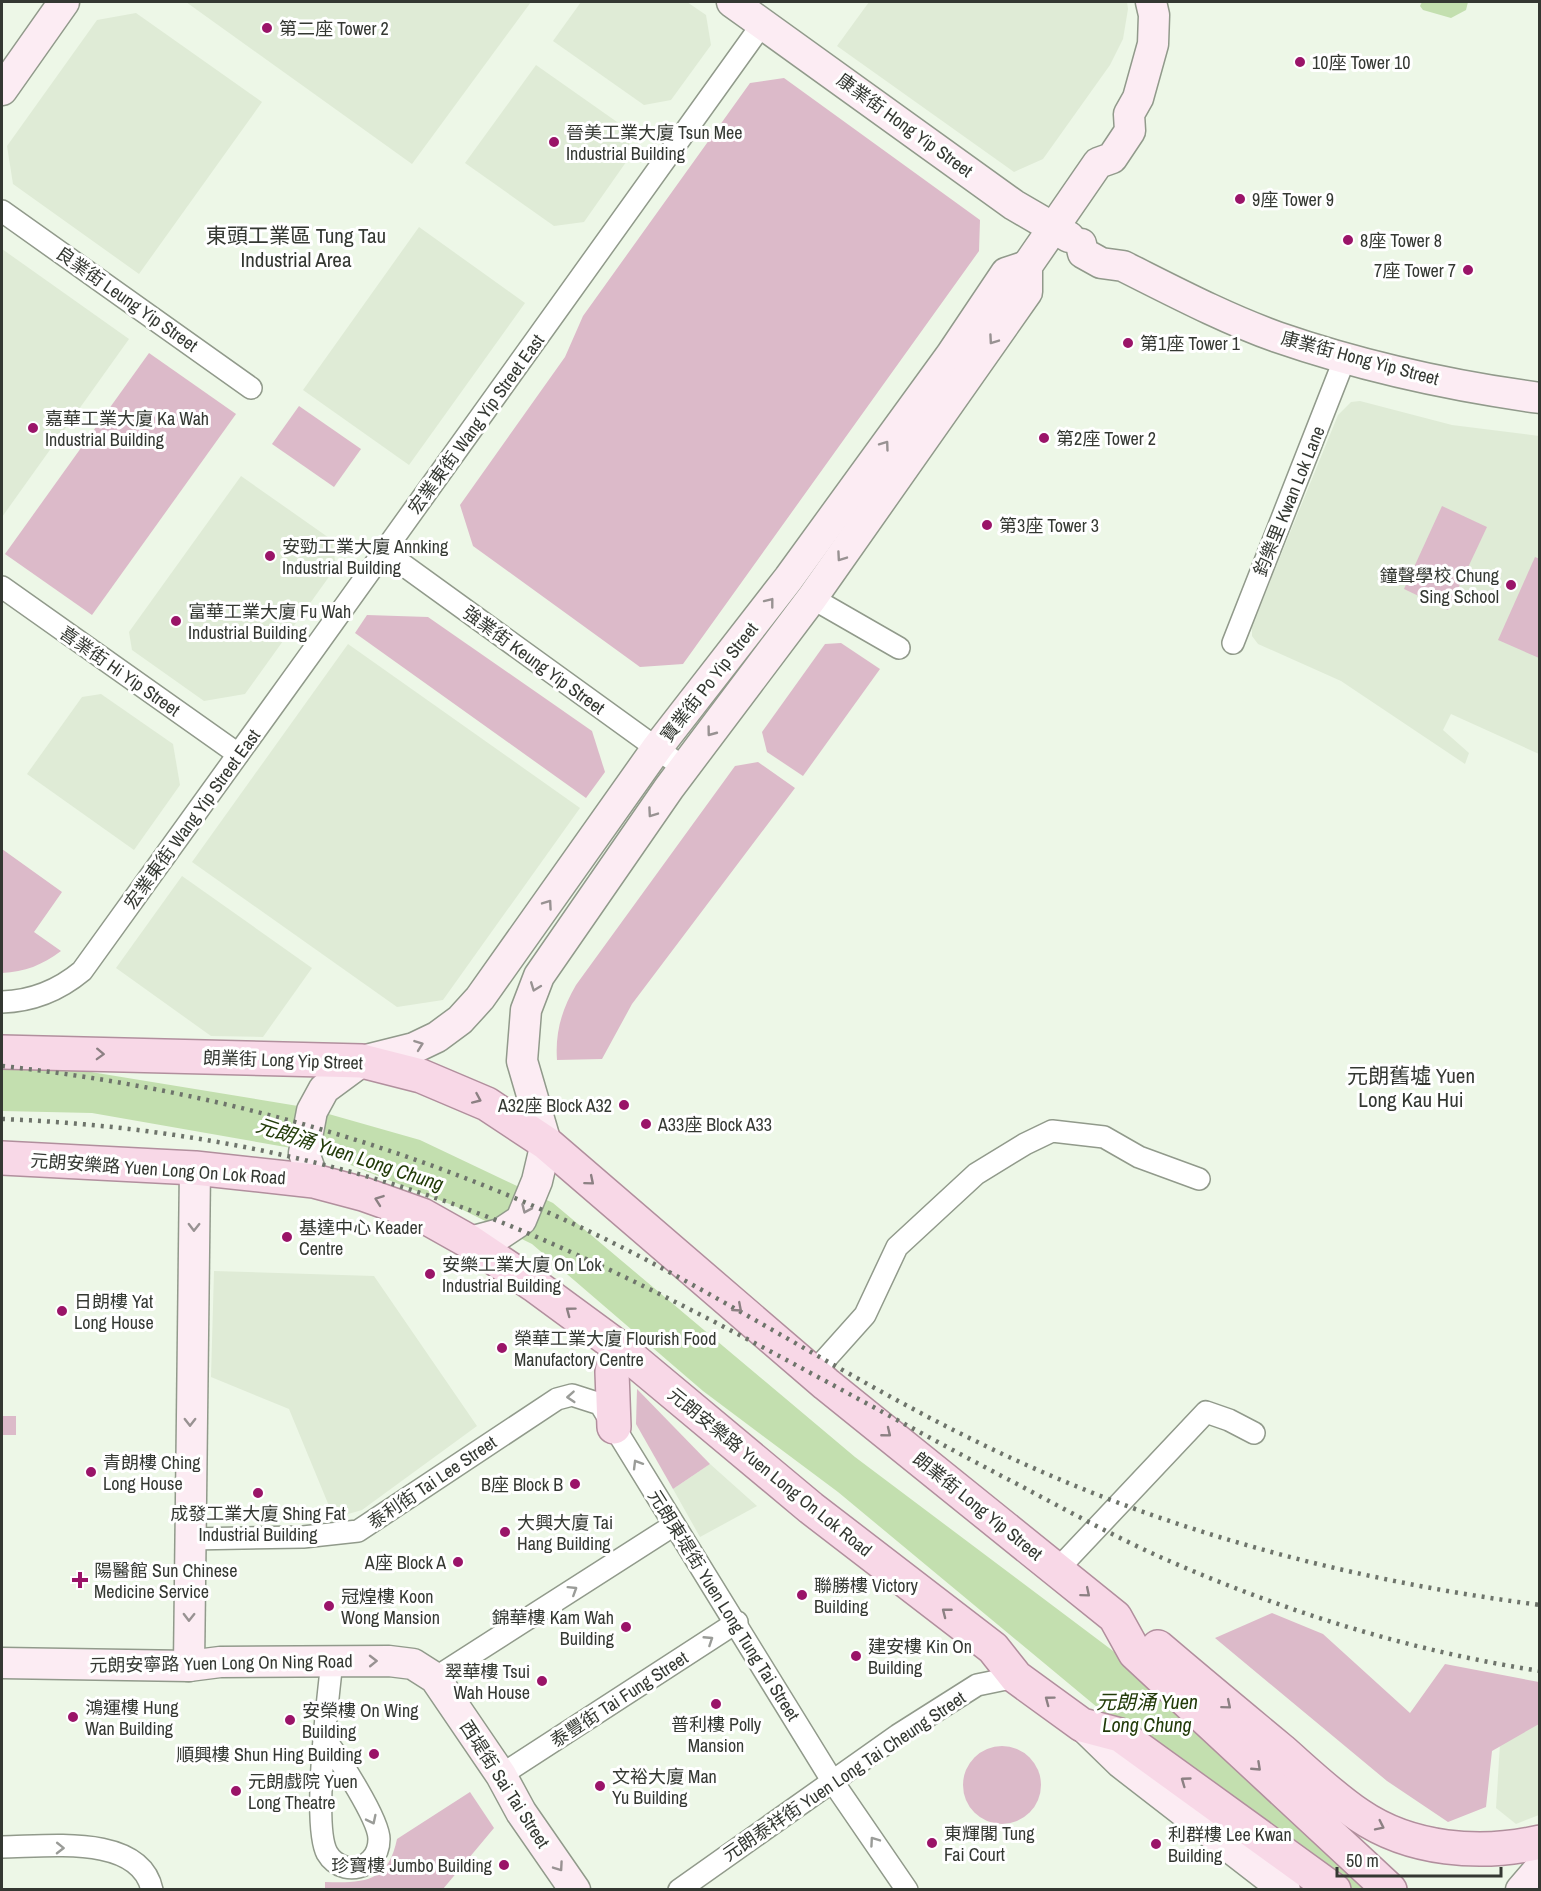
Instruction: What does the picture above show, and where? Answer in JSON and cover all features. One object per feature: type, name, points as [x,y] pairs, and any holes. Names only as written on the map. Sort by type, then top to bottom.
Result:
[{"type":"main road","name":"朗業街 Long Yip Street","points":[[2,1052],[362,1061],[421,1076],[487,1104],[546,1143],[814,1372],[1115,1617],[1135,1653],[1390,1890]]},
{"type":"main road","name":"元朗安樂路 Yuen Long On Lok Road","points":[[2,1158],[195,1168],[309,1167],[363,1194],[422,1215],[470,1242],[534,1284],[617,1346],[811,1508],[993,1648],[1016,1677],[1082,1725],[1120,1735],[1334,1890]]},
{"type":"main road","points":[[614,1427],[612,1372],[617,1346]]},
{"type":"main road","points":[[1115,1617],[1151,1641],[1343,1803],[1378,1826],[1401,1836],[1444,1846],[1488,1849],[1539,1842]]},
{"type":"street","points":[[2,90],[64,2]]},
{"type":"street","name":"康業街 Hong Yip Street","points":[[732,2],[1007,200],[1081,244],[1083,253],[1101,263],[1123,266],[1275,336],[1345,358],[1443,381],[1539,398]]},
{"type":"street","name":"寶業街 Po Yip Street","points":[[546,1143],[522,1061],[526,1010],[539,976],[684,768],[812,598],[1027,292],[1027,266],[1098,163],[1095,148],[1112,120],[1129,114],[1138,98],[1153,44],[1154,15],[1151,2]]},
{"type":"street","name":"宏業東街 Wang Yip Street East","points":[[2,1002],[22,1001],[46,994],[69,982],[82,971],[333,626],[384,551],[588,271],[763,23]]},
{"type":"street","name":"良業街 Leung Yip Street","points":[[2,211],[251,388]]},
{"type":"street","name":"寶業街 Po Yip Street","points":[[362,1061],[429,1042],[460,1020],[533,926],[657,748],[789,578],[951,355],[1006,273],[1027,266]]},
{"type":"street","name":"鈞樂里 Kwan Lok Lane","points":[[1233,643],[1345,358]]},
{"type":"street","name":"強業街 Keung Yip Street","points":[[384,551],[684,768]]},
{"type":"street","name":"喜業街 Hi Yip Street","points":[[2,587],[238,754]]},
{"type":"street","points":[[812,598],[899,648]]},
{"type":"street","name":"元朗安樂路 Yuen Long On Lok Road","points":[[309,1167],[312,1110],[324,1089],[362,1061]]},
{"type":"street","points":[[814,1372],[865,1315],[897,1247],[976,1174],[1025,1144],[1052,1131],[1104,1137],[1139,1157],[1199,1179]]},
{"type":"street","points":[[470,1242],[505,1231],[521,1220],[537,1181],[546,1143]]},
{"type":"street","points":[[189,1666],[195,1168]]},
{"type":"street","name":"泰利街 Tai Lee Street","points":[[190,1539],[303,1537],[358,1531],[557,1399],[572,1395],[600,1404],[614,1427]]},
{"type":"street","points":[[1058,1569],[1206,1412],[1229,1420],[1254,1433]]},
{"type":"street","name":"元朗東堤街 Yuen Long Tung Tai Street","points":[[614,1427],[737,1622],[832,1782],[907,1890]]},
{"type":"street","points":[[435,1678],[674,1525]]},
{"type":"street","name":"泰豐街 Tai Fung Street","points":[[501,1775],[737,1622]]},
{"type":"street","name":"元朗安寧路 Yuen Long On Ning Road","points":[[2,1663],[189,1666],[220,1662],[389,1660],[413,1664],[435,1678]]},
{"type":"street","points":[[325,1739],[346,1767],[378,1833],[376,1852],[372,1859],[358,1867],[350,1868],[335,1863],[324,1845],[321,1801],[325,1739],[332,1661]]},
{"type":"street","name":"元朗泰祥街 Yuen Long Tai Cheung Street","points":[[679,1890],[898,1735],[977,1685],[1016,1677]]},
{"type":"street","name":"西堤街 Sai Tai Street","points":[[435,1678],[501,1775],[521,1812],[575,1890]]},
{"type":"street","name":"元朗安樂路 Yuen Long On Lok Road","points":[[1082,1725],[1120,1763],[1285,1890]]},
{"type":"street","points":[[2,1847],[112,1850],[130,1858],[143,1868],[152,1890]]},
{"type":"street","points":[[1521,1890],[1539,1868]]},
{"type":"shaded area","points":[[186,2],[531,2],[412,164]]},
{"type":"shaded area","points":[[581,2],[687,2],[706,15],[711,45],[671,100],[644,105],[553,41]]},
{"type":"shaded area","points":[[869,2],[1127,2],[1128,9],[1123,39],[1110,65],[1043,159],[1014,172],[837,46]]},
{"type":"shaded area","points":[[136,13],[262,102],[139,274],[13,184],[7,146],[97,20]]},
{"type":"shaded area","name":"晉美工業大廈 Tsun Mee Industrial Building","points":[[536,65],[627,129],[631,155],[584,222],[554,226],[465,163]]},
{"type":"shaded area","points":[[784,78],[980,220],[979,251],[683,664],[640,667],[473,546],[460,505],[565,357],[583,316],[750,83]]},
{"type":"shaded area","points":[[419,227],[525,303],[409,465],[303,390]]},
{"type":"shaded area","name":"嘉華工業大廈 Ka Wah Industrial Building","points":[[2,249],[129,339],[2,517]]},
{"type":"shaded area","points":[[149,353],[236,414],[92,615],[5,554]]},
{"type":"shaded area","points":[[1360,401],[1452,425],[1539,436],[1539,754],[1451,714],[1443,730],[1469,753],[1465,764],[1341,681],[1258,644],[1252,636],[1252,626],[1338,415],[1351,402]]},
{"type":"shaded area","points":[[299,406],[361,449],[334,487],[272,444]]},
{"type":"shaded area","points":[[241,476],[332,540],[336,567],[245,694],[204,701],[132,650],[129,632]]},
{"type":"shaded area","points":[[1442,506],[1487,527],[1448,610],[1404,589]]},
{"type":"shaded area","points":[[1535,557],[1540,559],[1539,658],[1498,640]]},
{"type":"shaded area","points":[[367,615],[428,617],[592,731],[605,772],[586,798],[355,633]]},
{"type":"shaded area","points":[[841,643],[880,669],[803,776],[767,752],[762,732],[825,644]]},
{"type":"shaded area","points":[[348,644],[580,808],[443,1000],[397,1007],[192,862]]},
{"type":"shaded area","points":[[101,694],[173,744],[180,785],[134,850],[27,774],[82,697]]},
{"type":"shaded area","points":[[758,762],[795,788],[632,1004],[602,1059],[557,1060],[560,1021],[576,985],[735,766]]},
{"type":"shaded area","points":[[2,849],[62,892],[34,932],[61,951],[33,967],[2,973]]},
{"type":"shaded area","points":[[182,876],[312,968],[263,1037],[211,1036],[116,968]]},
{"type":"shaded area","points":[[214,1271],[374,1276],[477,1426],[362,1510],[334,1518],[289,1409],[211,1377]]},
{"type":"shaded area","points":[[637,1389],[710,1464],[673,1489],[636,1424]]},
{"type":"shaded area","points":[[2,1416],[16,1416],[16,1435],[2,1435]]},
{"type":"shaded area","points":[[710,1464],[757,1506],[700,1537],[673,1489]]},
{"type":"shaded area","points":[[1272,1613],[1323,1634],[1410,1713],[1445,1664],[1539,1682],[1539,1724],[1492,1751],[1486,1807],[1448,1822],[1387,1781],[1215,1638]]},
{"type":"shaded area","points":[[1539,1721],[1539,1815],[1516,1824],[1496,1808],[1500,1744]]},
{"type":"shaded area","points":[[1002,1746],[1017,1749],[1034,1763],[1041,1785],[1038,1800],[1024,1817],[1002,1824],[987,1821],[970,1807],[963,1785],[966,1770],[980,1753]]},
{"type":"shaded area","points":[[470,1792],[494,1828],[443,1889],[325,1889],[325,1882],[362,1880],[380,1872],[393,1854],[397,1839]]},
{"type":"water","points":[[1422,2],[1468,2],[1466,10],[1451,18],[1423,10],[1420,6]]},
{"type":"water","name":"元朗涌 Yuen Long Chung","points":[[2,1066],[91,1072],[304,1107],[420,1140],[553,1203],[855,1457],[1161,1687],[1394,1889],[1316,1889],[838,1492],[703,1391],[532,1244],[457,1207],[320,1153],[92,1113],[2,1111]]},
{"type":"railway","points":[[2,1066],[167,1091],[329,1132],[409,1157],[564,1220],[639,1256],[931,1418],[981,1444],[1092,1493],[1154,1516],[1280,1554],[1409,1584],[1540,1605]]},
{"type":"railway","points":[[2,1119],[69,1123],[202,1139],[334,1167],[462,1207],[589,1260],[713,1321],[958,1453],[1167,1560],[1257,1596],[1350,1628],[1444,1653],[1540,1671]]},
{"type":"place","name":"第二座 Tower 2","points":[[267,28]]},
{"type":"place","name":"10座 Tower 10","points":[[1300,62]]},
{"type":"place","name":"晉美工業大廈 Tsun Mee Industrial Building","points":[[554,142]]},
{"type":"place","name":"9座 Tower 9","points":[[1240,199]]},
{"type":"place","name":"8座 Tower 8","points":[[1348,240]]},
{"type":"place","name":"7座 Tower 7","points":[[1468,270]]},
{"type":"place","name":"第1座 Tower 1","points":[[1128,343]]},
{"type":"place","name":"嘉華工業大廈 Ka Wah Industrial Building","points":[[33,428]]},
{"type":"place","name":"第2座 Tower 2","points":[[1044,438]]},
{"type":"place","name":"第3座 Tower 3","points":[[987,525]]},
{"type":"place","name":"安勁工業大廈 Annking Industrial Building","points":[[270,556]]},
{"type":"place","name":"鐘聲學校 Chung Sing School","points":[[1511,585]]},
{"type":"place","name":"富華工業大廈 Fu Wah Industrial Building","points":[[176,621]]},
{"type":"place","name":"A32座 Block A32","points":[[624,1105]]},
{"type":"place","name":"A33座 Block A33","points":[[646,1124]]},
{"type":"place","name":"基達中心 Keader Centre","points":[[287,1237]]},
{"type":"place","name":"安樂工業大廈 On Lok Industrial Building","points":[[430,1274]]},
{"type":"place","name":"日朗樓 Yat Long House","points":[[62,1311]]},
{"type":"place","name":"榮華工業大廈 Flourish Food Manufactory Centre","points":[[502,1348]]},
{"type":"place","name":"青朗樓 Ching Long House","points":[[91,1472]]},
{"type":"place","name":"B座 Block B","points":[[575,1484]]},
{"type":"place","name":"成發工業大廈 Shing Fat Industrial Building","points":[[258,1493]]},
{"type":"place","name":"大興大廈 Tai Hang Building","points":[[505,1532]]},
{"type":"place","name":"A座 Block A","points":[[458,1562]]},
{"type":"place","name":"陽醫館 Sun Chinese Medicine Service","points":[[80,1580]]},
{"type":"place","name":"聯勝樓 Victory Building","points":[[802,1595]]},
{"type":"place","name":"冠煌樓 Koon Wong Mansion","points":[[329,1606]]},
{"type":"place","name":"錦華樓 Kam Wah Building","points":[[626,1627]]},
{"type":"place","name":"建安樓 Kin On Building","points":[[856,1656]]},
{"type":"place","name":"翠華樓 Tsui Wah House","points":[[542,1681]]},
{"type":"place","name":"普利樓 Polly Mansion","points":[[716,1704]]},
{"type":"place","name":"鴻運樓 Hung Wan Building","points":[[73,1717]]},
{"type":"place","name":"安榮樓 On Wing Building","points":[[290,1720]]},
{"type":"place","name":"順興樓 Shun Hing Building","points":[[374,1754]]},
{"type":"place","name":"文裕大廈 Man Yu Building","points":[[600,1786]]},
{"type":"place","name":"元朗戲院 Yuen Long Theatre","points":[[236,1791]]},
{"type":"place","name":"東輝閣 Tung Fai Court","points":[[932,1843]]},
{"type":"place","name":"利群樓 Lee Kwan Building","points":[[1156,1844]]},
{"type":"place","name":"珍寶樓 Jumbo Building","points":[[504,1865]]},
{"type":"district","name":"東頭工業區 Tung Tau Industrial Area","points":[[296,247]]},
{"type":"district","name":"元朗舊墟 Yuen Long Kau Hui","points":[[1411,1087]]}]
